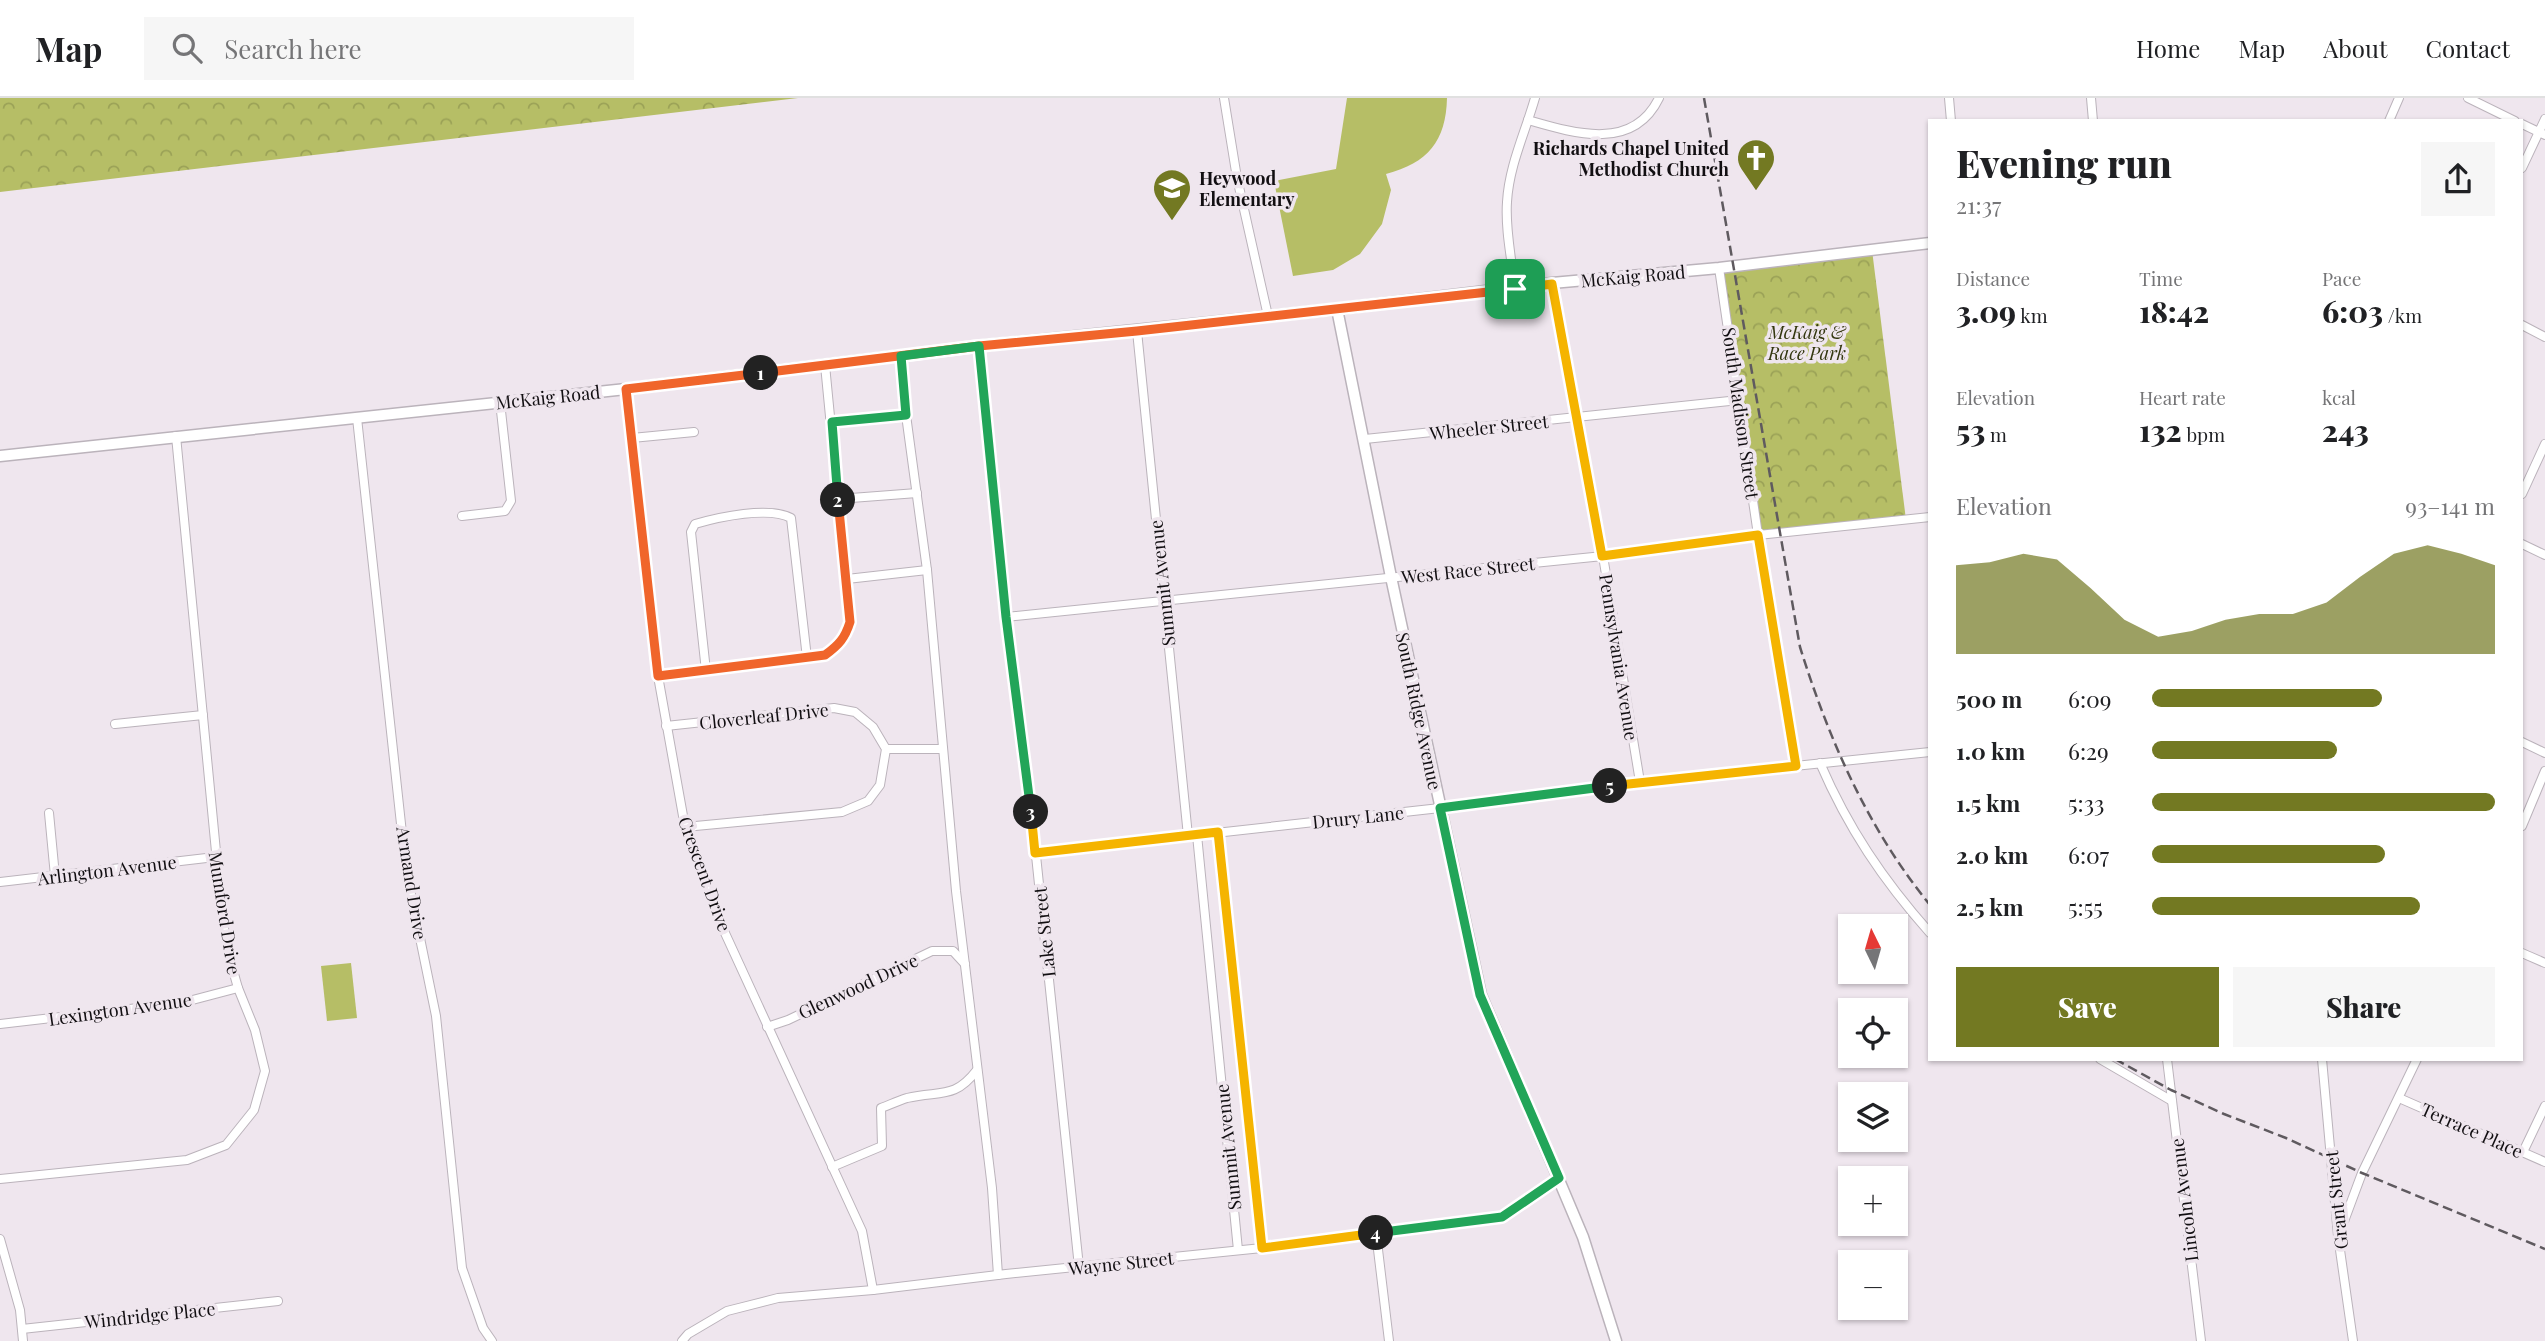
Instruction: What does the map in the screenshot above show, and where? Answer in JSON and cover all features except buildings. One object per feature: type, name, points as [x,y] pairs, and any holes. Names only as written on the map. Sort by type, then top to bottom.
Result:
[{"type":"street","points":[[1224,98],[1237,178],[1268,316]]},
{"type":"street","points":[[1515,289],[1507,206],[1513,163],[1535,98]]},
{"type":"street","points":[[1528,120],[1592,135],[1619,134],[1637,124],[1654,108],[1658,98]]},
{"type":"street","points":[[1949,98],[1951,119]]},
{"type":"street","points":[[2091,98],[2093,119]]},
{"type":"street","points":[[2390,119],[2399,98]]},
{"type":"street","points":[[2468,98],[2511,119]]},
{"type":"street","points":[[2523,166],[2542,134],[2545,119]]},
{"type":"street","points":[[2523,124],[2542,134]]},
{"type":"street","name":"McKaig Road","points":[[0,456],[1928,243]]},
{"type":"street","name":"South Madison Street","points":[[1719,268],[1758,535],[1796,766]]},
{"type":"street","name":"Pennsylvania Avenue","points":[[1552,284],[1640,782]]},
{"type":"street","name":"South Ridge Avenue","points":[[1337,309],[1480,995],[1583,1237],[1616,1341]]},
{"type":"street","points":[[2523,326],[2545,337]]},
{"type":"street","name":"Summit Avenue","points":[[1137,331],[1164,602],[1238,1251]]},
{"type":"street","name":"Lake Street","points":[[979,346],[1006,617],[1035,853],[1079,1267]]},
{"type":"street","points":[[901,356],[906,415],[927,569],[965,964],[992,1188],[998,1275]]},
{"type":"street","points":[[658,676],[825,655],[846,636],[850,622],[847,579],[825,365]]},
{"type":"street","name":"Crescent Drive","points":[[626,389],[658,676],[685,827],[719,920],[862,1231],[873,1290]]},
{"type":"street","points":[[462,516],[505,511],[511,500],[500,401]]},
{"type":"street","name":"Wheeler Street","points":[[1365,439],[1739,401]]},
{"type":"street","points":[[832,422],[906,415]]},
{"type":"street","name":"Armand Drive","points":[[357,418],[406,870],[436,1016],[462,1268],[483,1328],[492,1341]]},
{"type":"street","points":[[632,438],[694,432]]},
{"type":"street","name":"Mumford Drive","points":[[0,1179],[187,1160],[226,1145],[254,1110],[265,1071],[255,1030],[238,988],[228,949],[215,857],[176,436]]},
{"type":"street","points":[[2523,492],[2545,444]]},
{"type":"street","points":[[838,499],[917,493]]},
{"type":"street","points":[[706,671],[691,532],[695,524],[710,519],[773,512],[791,518],[807,658]]},
{"type":"street","name":"West Race Street","points":[[1006,617],[1602,556],[1758,535],[1928,517]]},
{"type":"street","points":[[2523,544],[2545,555]]},
{"type":"street","points":[[847,579],[927,569]]},
{"type":"street","name":"Cloverleaf Drive","points":[[666,726],[834,708],[855,712],[873,727],[886,749]]},
{"type":"street","points":[[115,724],[203,715]]},
{"type":"street","points":[[2523,743],[2545,753]]},
{"type":"street","points":[[685,827],[842,812],[868,801],[880,785],[886,749],[943,749]]},
{"type":"street","name":"Drury Lane","points":[[1035,853],[1440,808],[1640,782],[1928,752]]},
{"type":"street","points":[[1821,763],[1838,804],[1862,844],[1900,899],[1928,931]]},
{"type":"street","points":[[2523,824],[2545,771]]},
{"type":"street","points":[[49,813],[55,876]]},
{"type":"street","name":"Summit Avenue","points":[[1218,832],[1262,1248]]},
{"type":"street","name":"Arlington Avenue","points":[[0,882],[215,857]]},
{"type":"street","name":"Glenwood Drive","points":[[767,1027],[788,1020],[932,951],[953,951],[965,964]]},
{"type":"street","points":[[2523,953],[2545,963]]},
{"type":"street","name":"Lexington Avenue","points":[[0,1024],[181,1003],[238,988]]},
{"type":"street","points":[[2103,1061],[2172,1101]]},
{"type":"street","name":"Lincoln Avenue","points":[[2167,1061],[2201,1341]]},
{"type":"street","name":"Grant Street","points":[[2322,1061],[2339,1236],[2353,1341]]},
{"type":"street","points":[[2339,1236],[2362,1174],[2416,1061]]},
{"type":"street","points":[[832,1167],[882,1146],[881,1108],[907,1098],[955,1091],[968,1082],[977,1070]]},
{"type":"street","name":"Terrace Place","points":[[2399,1098],[2545,1162]]},
{"type":"street","points":[[2523,1152],[2545,1106]]},
{"type":"street","name":"Wayne Street","points":[[682,1341],[688,1334],[727,1311],[778,1298],[1238,1251],[1502,1217],[1559,1178]]},
{"type":"street","points":[[1376,1233],[1389,1341]]},
{"type":"street","points":[[0,1239],[20,1310],[23,1341]]},
{"type":"street","name":"Windridge Place","points":[[22,1329],[278,1301]]},
{"type":"green space","points":[[0,98],[798,98],[0,192]]},
{"type":"green space","points":[[1347,98],[1447,98],[1446,113],[1432,148],[1413,164],[1386,174],[1391,190],[1382,224],[1360,254],[1333,270],[1293,276],[1274,181],[1336,169]]},
{"type":"green space","name":"McKaig & Race Park","points":[[1872,250],[1906,520],[1758,535],[1719,268]]},
{"type":"green space","points":[[351,963],[357,1018],[327,1021],[321,966]]},
{"type":"railway","points":[[1704,98],[1800,647],[1824,716],[1869,814],[1928,902]]},
{"type":"railway","points":[[2119,1061],[2171,1090],[2224,1114],[2545,1249]]},
{"type":"place","name":"Richards Chapel United Methodist Church","points":[[1756,192]]},
{"type":"place","name":"Heywood Elementary","points":[[1172,222]]},
{"type":"route","points":[[1515,289],[979,346],[626,389],[658,676],[706,671],[825,655],[839,645],[846,636],[850,622],[832,422],[906,415],[901,356],[979,346],[1006,617],[1035,853],[1218,832],[1262,1248],[1502,1217],[1559,1178],[1480,995],[1440,808],[1640,782],[1796,766],[1758,535],[1602,556],[1552,284],[1515,289]]}]
